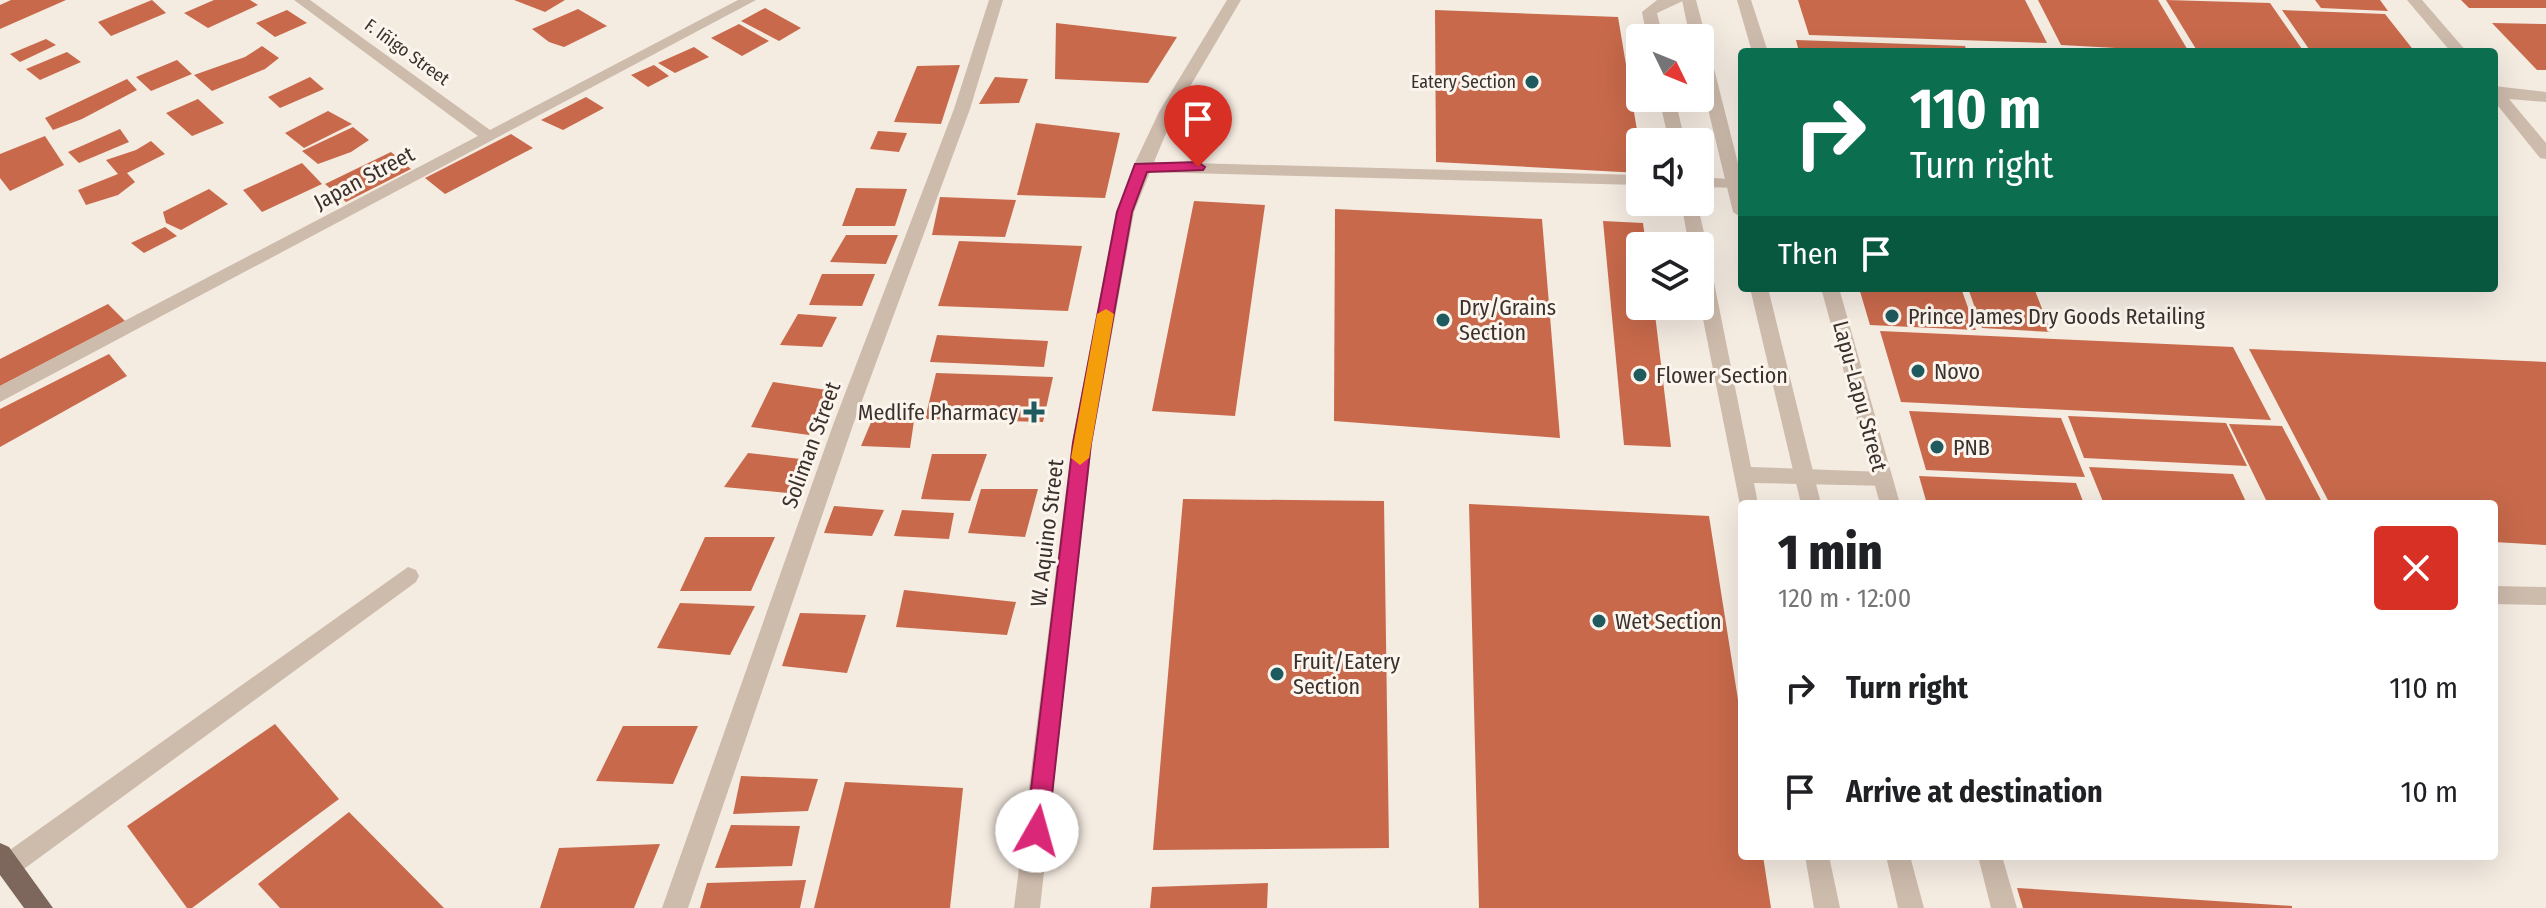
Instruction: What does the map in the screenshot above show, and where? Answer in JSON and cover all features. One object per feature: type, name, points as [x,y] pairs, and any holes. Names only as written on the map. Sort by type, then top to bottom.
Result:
[{"type":"main road","points":[[4,861],[40,908]]},
{"type":"street","name":"F. Iñigo Street","points":[[301,0],[490,137]]},
{"type":"street","name":"Japan Street","points":[[0,395],[749,0]]},
{"type":"street","name":"Soliman Street","points":[[675,908],[843,425],[962,109],[996,0]]},
{"type":"street","name":"W. Aquino Street","points":[[1027,908],[1082,443],[1125,212],[1141,167],[1167,112],[1234,0]]},
{"type":"street","points":[[1652,24],[1649,12],[1662,3],[1678,0]]},
{"type":"street","points":[[1689,0],[1695,24]]},
{"type":"street","points":[[1744,0],[1759,48]]},
{"type":"street","points":[[2414,0],[2456,48]]},
{"type":"street","points":[[2498,93],[2546,97]]},
{"type":"street","points":[[2498,97],[2546,154]]},
{"type":"street","points":[[1714,99],[1738,193]]},
{"type":"street","points":[[1141,167],[1626,180]]},
{"type":"street","points":[[1714,183],[1736,184]]},
{"type":"street","points":[[1760,292],[1810,500]]},
{"type":"street","name":"Lapu-Lapu Street","points":[[1831,292],[1889,500]]},
{"type":"street","points":[[1712,320],[1747,500]]},
{"type":"street","points":[[1742,475],[1883,480]]},
{"type":"street","points":[[4,861],[408,576]]},
{"type":"street","points":[[2498,595],[2546,596]]},
{"type":"street","points":[[1818,860],[1827,908]]},
{"type":"street","points":[[1899,860],[1911,908]]},
{"type":"street","points":[[1991,860],[2004,908]]},
{"type":"building","points":[[11,0],[66,0],[0,29],[0,5]]},
{"type":"building","points":[[152,0],[166,13],[111,36],[98,22]]},
{"type":"building","points":[[214,0],[250,0],[258,5],[208,28],[184,13]]},
{"type":"building","points":[[514,0],[565,0],[545,12]]},
{"type":"building","points":[[1798,0],[2025,0],[2047,43],[1809,35]]},
{"type":"building","points":[[2038,0],[2158,0],[2187,48],[2116,48],[2061,45]]},
{"type":"building","points":[[2166,0],[2270,3],[2301,48],[2195,48]]},
{"type":"building","points":[[2315,0],[2380,0],[2388,11],[2321,8]]},
{"type":"building","points":[[2461,0],[2546,0],[2546,8],[2469,8]]},
{"type":"building","points":[[765,8],[801,28],[779,41],[741,21]]},
{"type":"building","points":[[578,9],[607,26],[564,47],[549,42],[532,29]]},
{"type":"building","points":[[287,10],[307,23],[275,37],[256,23]]},
{"type":"building","name":"Eatery Section","points":[[1435,10],[1618,17],[1626,65],[1626,112],[1634,112],[1637,128],[1626,128],[1626,172],[1436,162]]},
{"type":"building","points":[[2282,10],[2385,14],[2412,48],[2308,48]]},
{"type":"building","points":[[1056,23],[1177,37],[1148,83],[1055,79]]},
{"type":"building","points":[[2492,23],[2546,24],[2546,70],[2537,70]]},
{"type":"building","points":[[739,24],[769,41],[742,56],[711,38]]},
{"type":"building","points":[[46,39],[56,45],[20,62],[10,54]]},
{"type":"building","points":[[1796,40],[1966,48],[1798,48]]},
{"type":"building","points":[[262,46],[279,58],[265,69],[212,91],[194,75],[245,57]]},
{"type":"building","points":[[694,47],[709,57],[675,73],[658,63]]},
{"type":"building","points":[[67,52],[81,62],[40,80],[26,69]]},
{"type":"building","points":[[177,60],[192,74],[151,91],[136,77]]},
{"type":"building","points":[[654,65],[669,76],[648,87],[631,75]]},
{"type":"building","points":[[960,65],[941,124],[894,122],[917,66]]},
{"type":"building","points":[[310,77],[324,89],[280,108],[268,97]]},
{"type":"building","points":[[995,77],[1028,79],[1019,103],[979,104]]},
{"type":"building","points":[[127,79],[137,90],[82,119],[53,130],[45,118]]},
{"type":"building","points":[[586,97],[604,108],[563,130],[541,120]]},
{"type":"building","points":[[198,99],[224,123],[192,136],[166,113]]},
{"type":"building","points":[[328,111],[352,124],[304,148],[285,133]]},
{"type":"building","points":[[1036,123],[1120,133],[1105,198],[1017,195]]},
{"type":"building","points":[[353,127],[369,140],[351,152],[318,164],[302,151]]},
{"type":"building","points":[[120,129],[129,142],[79,163],[68,152]]},
{"type":"building","points":[[878,131],[907,133],[899,152],[870,149]]},
{"type":"building","points":[[511,134],[533,148],[445,194],[425,178]]},
{"type":"building","points":[[45,136],[64,165],[10,191],[0,178],[0,154]]},
{"type":"building","points":[[151,141],[165,154],[127,173],[135,182],[118,195],[86,205],[78,190],[118,174],[106,160],[136,150]]},
{"type":"building","points":[[391,152],[411,169],[346,202],[325,184]]},
{"type":"building","points":[[302,163],[322,184],[262,212],[243,190]]},
{"type":"building","points":[[856,188],[907,189],[895,226],[842,226]]},
{"type":"building","points":[[209,189],[228,204],[181,230],[166,223],[163,212]]},
{"type":"building","points":[[940,197],[1016,200],[1005,237],[932,235]]},
{"type":"building","points":[[1194,201],[1265,205],[1235,416],[1152,411]]},
{"type":"building","name":"Dry/Grains Section","points":[[1335,209],[1542,219],[1560,438],[1334,421]]},
{"type":"building","name":"Flower Section","points":[[1603,221],[1643,223],[1644,232],[1626,232],[1626,320],[1656,320],[1671,447],[1624,445]]},
{"type":"building","points":[[165,227],[177,236],[144,253],[131,243]]},
{"type":"building","points":[[846,235],[898,235],[886,264],[830,262]]},
{"type":"building","points":[[959,241],[1082,246],[1068,311],[938,306]]},
{"type":"building","points":[[822,274],[875,274],[862,306],[809,305]]},
{"type":"building","points":[[1860,292],[1962,292],[1976,330],[1870,325]]},
{"type":"building","points":[[1969,292],[2036,292],[2051,332],[1982,328]]},
{"type":"building","points":[[108,304],[125,321],[0,386],[0,359]]},
{"type":"building","points":[[798,314],[837,317],[822,347],[780,345]]},
{"type":"building","points":[[1880,331],[2233,347],[2271,420],[1901,402]]},
{"type":"building","points":[[937,335],[1048,341],[1044,367],[930,362]]},
{"type":"building","points":[[2249,349],[2546,362],[2546,545],[2498,542],[2498,500],[2328,500]]},
{"type":"building","points":[[109,354],[127,376],[0,447],[0,409]]},
{"type":"building","points":[[936,373],[1053,377],[1043,422],[925,419]]},
{"type":"building","points":[[773,382],[827,390],[809,435],[751,427]]},
{"type":"building","points":[[1909,411],[2061,418],[2085,477],[1926,470]]},
{"type":"building","points":[[875,413],[915,414],[910,448],[861,446]]},
{"type":"building","points":[[2068,416],[2226,423],[2247,466],[2084,458]]},
{"type":"building","points":[[2229,424],[2282,426],[2321,500],[2266,500]]},
{"type":"building","points":[[748,453],[809,460],[788,493],[724,487]]},
{"type":"building","points":[[932,454],[987,454],[970,501],[921,499]]},
{"type":"building","points":[[2089,467],[2233,474],[2245,500],[2102,500]]},
{"type":"building","points":[[1919,476],[2076,483],[2082,500],[1926,500]]},
{"type":"building","points":[[981,489],[1038,489],[1025,537],[968,533]]},
{"type":"building","name":"Fruit/Eatery Section","points":[[1183,499],[1384,501],[1389,848],[1153,850]]},
{"type":"building","name":"Wet Section","points":[[1469,504],[1709,516],[1738,700],[1738,860],[1764,860],[1771,908],[1479,908]]},
{"type":"building","points":[[834,506],[884,510],[872,536],[824,533]]},
{"type":"building","points":[[902,510],[954,513],[949,539],[894,536]]},
{"type":"building","points":[[705,537],[775,537],[751,591],[680,591]]},
{"type":"building","points":[[904,590],[1016,602],[1007,635],[896,627]]},
{"type":"building","points":[[680,603],[755,606],[730,655],[657,648]]},
{"type":"building","points":[[800,613],[866,615],[847,673],[782,666]]},
{"type":"building","points":[[275,724],[339,799],[192,908],[187,908],[127,826]]},
{"type":"building","points":[[623,726],[698,726],[673,784],[596,781]]},
{"type":"building","points":[[741,776],[818,779],[808,811],[733,814]]},
{"type":"building","points":[[845,782],[963,788],[950,908],[814,908]]},
{"type":"building","points":[[349,812],[444,908],[280,908],[258,884]]},
{"type":"building","points":[[731,825],[800,826],[792,866],[715,868]]},
{"type":"building","points":[[660,844],[634,908],[540,908],[559,848]]},
{"type":"building","points":[[806,880],[800,908],[700,908],[707,883]]},
{"type":"building","points":[[1268,883],[1267,908],[1150,908],[1152,887]]},
{"type":"building","points":[[2017,888],[2292,906],[2292,908],[2023,908]]},
{"type":"slow traffic","points":[[1080,458],[1106,314]]},
{"type":"place","name":"Eatery Section","points":[[1532,82]]},
{"type":"place","name":"Prince James Dry Goods Retailing","points":[[1892,316]]},
{"type":"place","name":"Dry/Grains Section","points":[[1443,320]]},
{"type":"place","name":"Novo","points":[[1918,371]]},
{"type":"place","name":"Flower Section","points":[[1640,375]]},
{"type":"place","name":"Medlife Pharmacy","points":[[1034,412]]},
{"type":"place","name":"PNB","points":[[1937,447]]},
{"type":"place","name":"Wet Section","points":[[1599,621]]},
{"type":"place","name":"Fruit/Eatery Section","points":[[1277,674]]},
{"type":"route","points":[[1037,831],[1082,443],[1125,212],[1141,167],[1198,167]]}]
